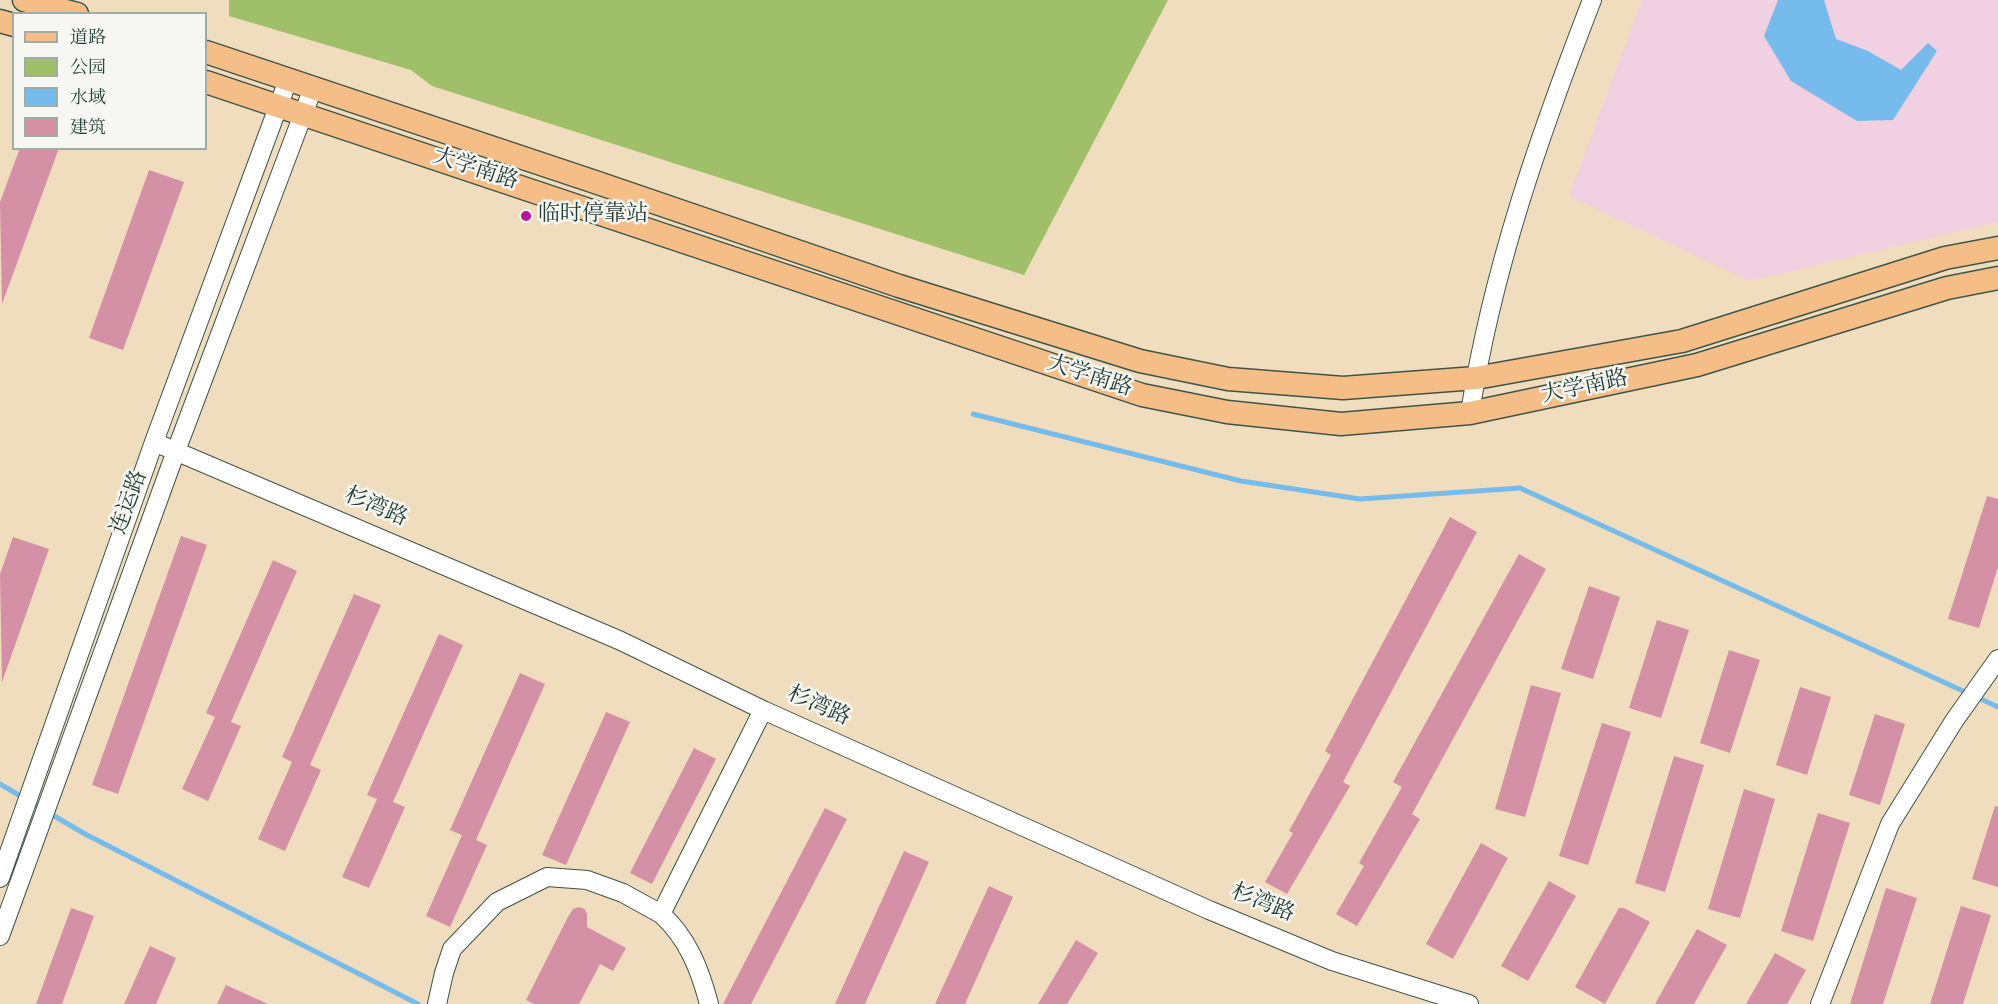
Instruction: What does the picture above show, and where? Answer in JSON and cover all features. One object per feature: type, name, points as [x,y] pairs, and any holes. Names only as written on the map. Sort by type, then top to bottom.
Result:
[{"type":"main road","points":[[24,0],[69,12]]},
{"type":"main road","name":"大学南路","points":[[207,52],[899,286],[1140,361],[1228,379],[1343,387],[1476,378],[1682,341],[1945,258],[1998,248]]},
{"type":"main road","name":"大学南路","points":[[207,82],[1142,395],[1227,412],[1341,424],[1470,413],[1697,365],[1947,288],[1998,278]]},
{"type":"street","points":[[1470,413],[1476,378],[1523,191],[1592,0]]},
{"type":"street","name":"连运路","points":[[0,878],[154,442],[288,80]]},
{"type":"street","name":"连运路","points":[[0,936],[176,451],[313,88]]},
{"type":"street","name":"杉湾路","points":[[154,442],[621,641],[763,710],[1209,910],[1332,960],[1469,1004]]},
{"type":"street","points":[[1820,1004],[1890,824],[1954,721],[1998,659]]},
{"type":"street","points":[[661,914],[763,710]]},
{"type":"street","points":[[437,1004],[444,973],[453,949],[497,902],[548,877],[587,880],[623,893],[661,914],[678,929],[690,949],[709,1004]]},
{"type":"shaded area","points":[[1642,0],[1998,0],[1998,222],[1749,281],[1569,196]]},
{"type":"green space","points":[[229,0],[1168,0],[1024,275],[432,86],[411,70],[229,16]]},
{"type":"water","points":[[1778,0],[1824,0],[1836,39],[1868,51],[1901,70],[1928,43],[1937,51],[1893,120],[1857,121],[1791,81],[1764,36]]},
{"type":"building","points":[[19,150],[58,150],[2,304],[0,202]]},
{"type":"building","points":[[149,170],[184,182],[123,350],[89,338]]},
{"type":"building","points":[[1987,496],[1998,499],[1998,567],[1979,628],[1948,619]]},
{"type":"building","points":[[1450,517],[1477,532],[1343,782],[1350,786],[1287,894],[1265,882],[1293,833],[1289,831],[1331,755],[1325,751]]},
{"type":"building","points":[[181,536],[207,545],[118,794],[92,785]]},
{"type":"building","points":[[13,537],[49,549],[2,682],[0,574]]},
{"type":"building","points":[[1519,554],[1546,569],[1412,814],[1420,819],[1357,926],[1336,914],[1364,866],[1359,863],[1402,787],[1393,782]]},
{"type":"building","points":[[273,560],[297,571],[231,722],[241,726],[208,801],[182,789],[215,717],[206,713]]},
{"type":"building","points":[[1589,586],[1620,597],[1593,679],[1561,669]]},
{"type":"building","points":[[354,594],[381,605],[310,765],[321,770],[285,851],[258,839],[292,762],[282,757]]},
{"type":"building","points":[[1657,620],[1689,630],[1661,718],[1629,708]]},
{"type":"building","points":[[439,634],[463,645],[393,802],[405,807],[369,888],[342,877],[377,799],[367,795]]},
{"type":"building","points":[[1729,650],[1760,660],[1730,753],[1700,743]]},
{"type":"building","points":[[520,673],[545,684],[476,840],[487,845],[450,927],[426,916],[462,835],[450,830]]},
{"type":"building","points":[[1531,685],[1561,693],[1525,817],[1495,809]]},
{"type":"building","points":[[1800,687],[1831,697],[1807,775],[1776,765]]},
{"type":"building","points":[[606,712],[630,722],[566,865],[542,855]]},
{"type":"building","points":[[1875,714],[1905,724],[1880,805],[1849,795]]},
{"type":"building","points":[[1602,723],[1631,732],[1588,865],[1559,856]]},
{"type":"building","points":[[694,748],[716,759],[652,884],[630,873]]},
{"type":"building","points":[[1674,756],[1704,765],[1665,892],[1635,883]]},
{"type":"building","points":[[1744,789],[1775,799],[1740,918],[1708,909]]},
{"type":"building","points":[[1995,806],[1998,807],[1998,887],[1972,879]]},
{"type":"building","points":[[825,808],[847,819],[751,1004],[723,1004]]},
{"type":"building","points":[[1818,813],[1850,823],[1813,941],[1781,931]]},
{"type":"building","points":[[1481,843],[1508,858],[1453,959],[1426,944]]},
{"type":"building","points":[[904,851],[929,862],[865,1004],[835,1004]]},
{"type":"building","points":[[1549,881],[1576,896],[1528,981],[1501,966]]},
{"type":"building","points":[[989,886],[1013,897],[965,1004],[935,1004]]},
{"type":"building","points":[[1886,888],[1917,898],[1883,1004],[1850,1004]]},
{"type":"building","points":[[1961,906],[1991,915],[1963,1004],[1930,1004]]},
{"type":"building","points":[[579,907],[585,909],[587,914],[587,927],[626,948],[613,971],[600,964],[579,1004],[534,1004],[526,1000],[568,917],[573,909]]},
{"type":"building","points":[[71,908],[94,916],[62,1004],[36,1004]]},
{"type":"building","points":[[1619,908],[1624,908],[1650,922],[1605,1004],[1575,987]]},
{"type":"building","points":[[1697,929],[1727,945],[1694,1004],[1655,1004]]},
{"type":"building","points":[[1076,940],[1098,953],[1067,1004],[1038,1004]]},
{"type":"building","points":[[150,946],[176,958],[156,1004],[124,1004]]},
{"type":"building","points":[[1775,953],[1806,970],[1787,1004],[1746,1004]]},
{"type":"building","points":[[226,985],[268,1004],[217,1004]]},
{"type":"waterway","points":[[973,414],[1241,481],[1360,499],[1520,488],[1998,707]]},
{"type":"waterway","points":[[0,784],[85,834],[418,1004]]},
{"type":"place","name":"临时停靠站","points":[[526,216]]}]
